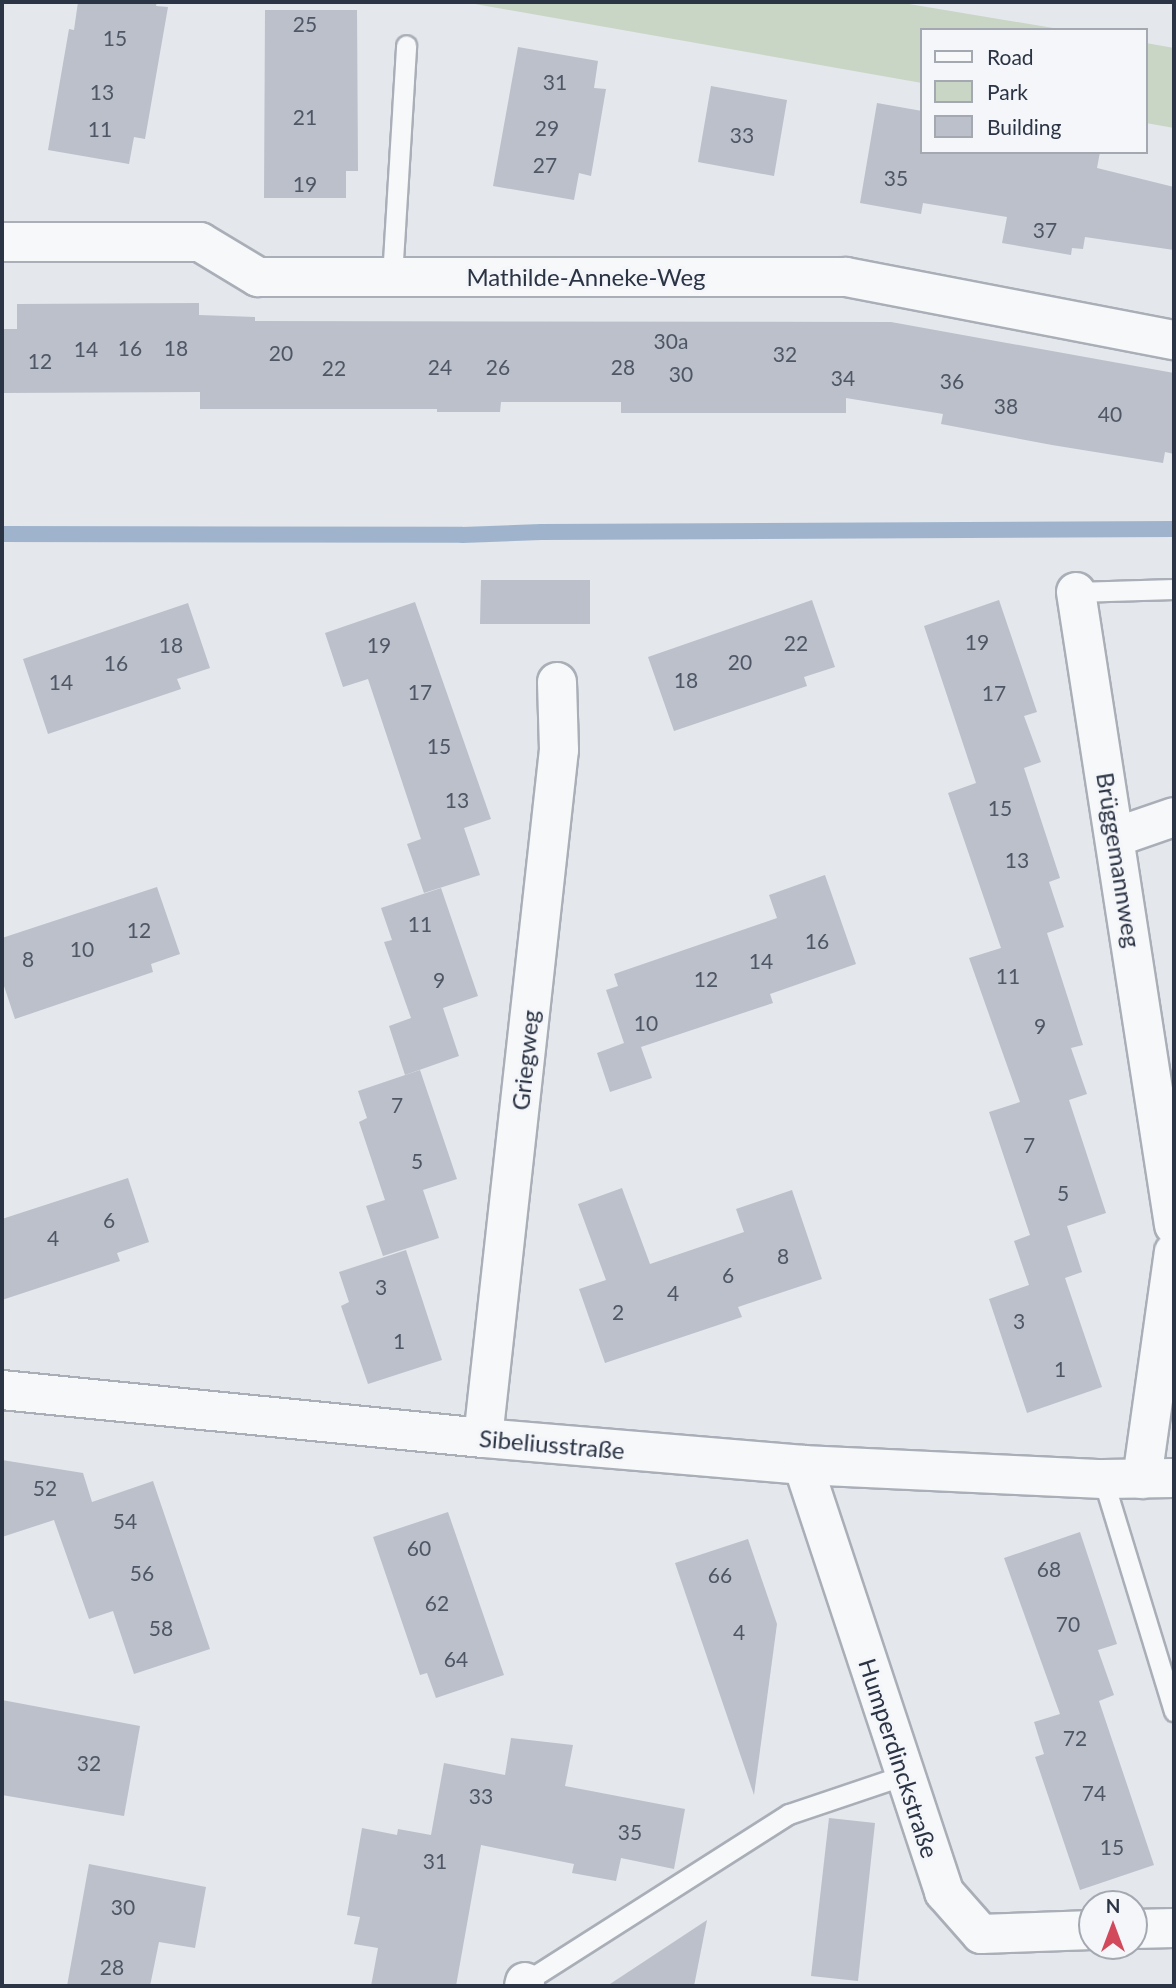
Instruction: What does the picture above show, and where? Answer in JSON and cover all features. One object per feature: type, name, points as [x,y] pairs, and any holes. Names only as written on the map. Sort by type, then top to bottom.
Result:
[{"type":"street","name":"Mathilde-Anneke-Weg","points":[[2,242],[200,242],[258,277],[846,277],[1174,340]]},
{"type":"street","name":"Brüggemannweg","points":[[1076,592],[1174,1225]]},
{"type":"street","name":"Griegweg","points":[[483,1438],[559,750],[557,682]]},
{"type":"street","points":[[1116,837],[1174,817]]},
{"type":"street","points":[[1158,1478],[1174,1252]]},
{"type":"street","name":"Sibeliusstraße","points":[[2,1390],[483,1438],[803,1465],[1103,1479],[1158,1478]]},
{"type":"street","name":"Humperdinckstraße","points":[[803,1465],[944,1892],[981,1934],[1078,1931]]},
{"type":"street","points":[[1148,1929],[1174,1928]]},
{"type":"lane","points":[[392,277],[406,45]]},
{"type":"lane","name":"Brüggemannweg","points":[[1076,592],[1174,590]]},
{"type":"lane","points":[[1103,1479],[1174,1711]]},
{"type":"lane","points":[[525,1984],[789,1814],[904,1775]]},
{"type":"green space","points":[[464,2],[897,2],[1053,28],[920,28],[920,83]]},
{"type":"green space","points":[[1148,43],[1174,48],[1174,128],[1148,123]]},
{"type":"building","points":[[78,2],[157,2],[156,6],[168,7],[145,139],[134,137],[129,164],[48,150],[69,29],[74,30]]},
{"type":"building","points":[[265,10],[357,10],[358,171],[346,171],[346,198],[264,198]]},
{"type":"building","points":[[518,47],[598,61],[594,88],[606,89],[591,176],[579,173],[574,200],[493,186]]},
{"type":"building","points":[[711,86],[787,100],[774,176],[698,162]]},
{"type":"building","points":[[877,103],[920,111],[920,154],[1100,154],[1097,168],[1174,187],[1174,250],[1085,237],[1083,249],[1072,248],[1071,255],[1002,243],[1007,217],[923,203],[921,214],[860,203]]},
{"type":"building","points":[[199,303],[199,315],[255,317],[255,321],[891,322],[1174,373],[1174,454],[1165,452],[1163,463],[1052,445],[941,424],[943,414],[846,398],[846,413],[621,413],[621,402],[501,402],[500,412],[437,412],[437,409],[200,409],[200,392],[2,393],[2,329],[17,329],[17,304]]},
{"type":"building","points":[[481,580],[590,580],[590,624],[480,624]]},
{"type":"building","points":[[812,600],[835,667],[804,677],[807,686],[674,731],[648,657]]},
{"type":"building","points":[[999,600],[1037,712],[1024,716],[1041,762],[1024,768],[1060,878],[1049,882],[1064,927],[1047,933],[1083,1045],[1071,1048],[1087,1094],[1069,1100],[1106,1213],[1067,1226],[1082,1272],[1065,1278],[1102,1387],[1027,1413],[989,1299],[1029,1285],[1014,1241],[1030,1235],[989,1112],[1020,1102],[969,958],[1001,948],[948,793],[976,783],[924,626]]},
{"type":"building","points":[[415,602],[491,819],[464,828],[480,875],[424,893],[407,844],[421,839],[368,679],[343,687],[325,633]]},
{"type":"building","points":[[188,603],[210,668],[177,679],[181,689],[48,734],[23,659]]},
{"type":"building","points":[[825,875],[856,964],[770,994],[773,1003],[641,1047],[652,1078],[610,1092],[597,1053],[624,1043],[606,990],[618,986],[614,974],[777,918],[769,895]]},
{"type":"building","points":[[157,887],[180,954],[151,964],[153,972],[15,1019],[2,980],[2,938]]},
{"type":"building","points":[[441,888],[478,996],[443,1008],[459,1056],[405,1075],[389,1026],[411,1018],[384,942],[392,940],[381,908]]},
{"type":"building","points":[[420,1070],[457,1179],[423,1190],[439,1238],[383,1256],[366,1206],[385,1200],[359,1122],[367,1118],[358,1091]]},
{"type":"building","points":[[128,1178],[149,1242],[117,1253],[120,1261],[2,1300],[2,1219]]},
{"type":"building","points":[[622,1188],[650,1264],[744,1232],[736,1209],[792,1190],[822,1279],[738,1307],[742,1317],[605,1363],[579,1289],[606,1280],[578,1204]]},
{"type":"building","points":[[406,1250],[442,1360],[368,1384],[341,1306],[349,1302],[339,1272]]},
{"type":"building","points":[[2,1460],[83,1473],[92,1502],[153,1481],[210,1649],[134,1674],[113,1611],[89,1619],[54,1520],[2,1537]]},
{"type":"building","points":[[448,1512],[504,1675],[436,1698],[427,1673],[420,1675],[373,1537]]},
{"type":"building","points":[[1080,1532],[1117,1644],[1098,1650],[1114,1695],[1099,1701],[1154,1865],[1080,1890],[1035,1757],[1044,1754],[1034,1722],[1060,1714],[1004,1558]]},
{"type":"building","points":[[748,1539],[777,1624],[754,1795],[675,1563]]},
{"type":"building","points":[[2,1700],[140,1726],[124,1816],[2,1795]]},
{"type":"building","points":[[511,1738],[573,1745],[565,1786],[685,1809],[674,1869],[621,1858],[616,1881],[572,1873],[574,1864],[481,1845],[456,1986],[371,1986],[378,1948],[354,1944],[360,1917],[347,1915],[362,1828],[397,1835],[398,1829],[431,1835],[444,1763],[505,1775]]},
{"type":"building","points":[[829,1818],[875,1823],[858,1981],[811,1976]]},
{"type":"building","points":[[89,1864],[206,1887],[195,1948],[159,1942],[150,1986],[67,1986]]},
{"type":"building","points":[[707,1920],[694,1986],[607,1986]]},
{"type":"waterway","points":[[2,534],[462,535],[541,532],[1174,529]]}]
